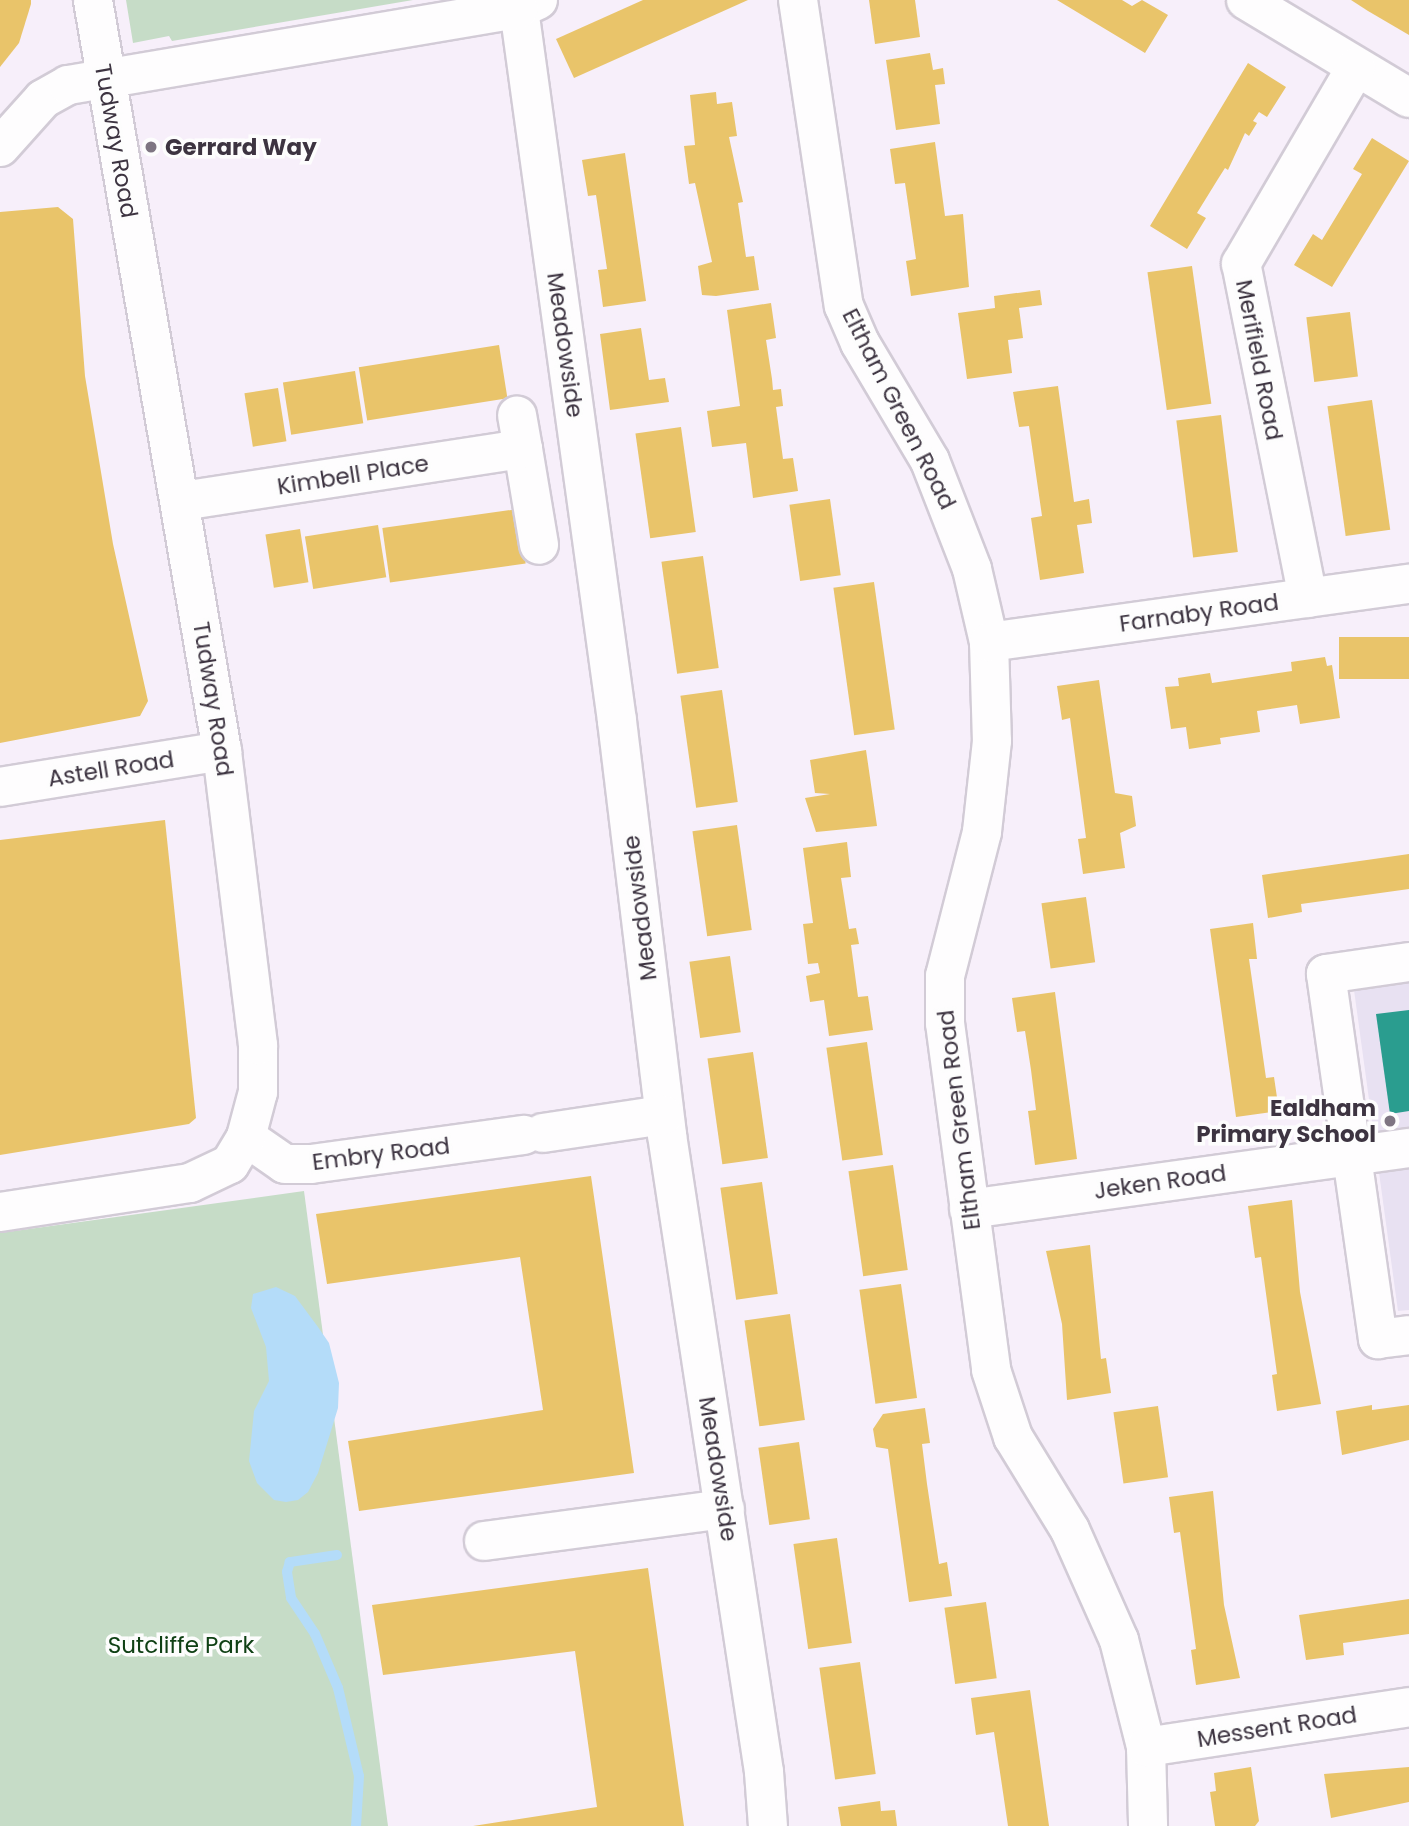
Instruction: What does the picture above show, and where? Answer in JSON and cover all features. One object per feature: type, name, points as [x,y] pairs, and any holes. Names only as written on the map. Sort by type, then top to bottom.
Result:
[{"type":"street","name":"Tudway Road","points":[[0,1212],[190,1183],[230,1164],[246,1137],[258,1092],[258,1045],[222,751],[182,501],[93,0]]},
{"type":"street","name":"Eltham Green Road","points":[[798,0],[844,306],[860,343],[930,461],[949,504],[972,569],[989,642],[992,741],[982,831],[945,976],[945,1023],[991,1370],[1013,1437],[1070,1530],[1119,1640],[1146,1748],[1148,1826]]},
{"type":"street","points":[[1246,0],[1409,99]]},
{"type":"street","points":[[0,147],[43,99],[68,85],[528,5]]},
{"type":"street","name":"Meadowside","points":[[528,5],[664,1115],[725,1509],[768,1826]]},
{"type":"street","name":"Merifield Road","points":[[1308,598],[1241,264],[1356,67]]},
{"type":"street","name":"Kimbell Place","points":[[182,501],[520,433],[539,545]]},
{"type":"street","name":"Farnaby Road","points":[[989,642],[1409,584]]},
{"type":"street","name":"Astell Road","points":[[0,787],[222,751]]},
{"type":"street","points":[[1409,962],[1326,974],[1378,1339],[1409,1335]]},
{"type":"street","name":"Embry Road","points":[[246,1137],[285,1164],[311,1164],[664,1115]]},
{"type":"street","name":"Jeken Road","points":[[969,1209],[1409,1148]]},
{"type":"street","points":[[484,1541],[725,1509]]},
{"type":"street","name":"Messent Road","points":[[1146,1748],[1409,1707]]},
{"type":"shaded area","name":"Ealdham Primary School","points":[[1409,982],[1409,1310],[1398,1311],[1354,990]]},
{"type":"green space","points":[[126,0],[413,0],[172,41],[169,36],[133,43]]},
{"type":"green space","name":"Sutcliffe Park","points":[[304,1191],[388,1826],[0,1826],[0,1233]]},
{"type":"water","points":[[276,1287],[295,1296],[329,1343],[339,1383],[338,1408],[318,1473],[308,1492],[298,1500],[286,1502],[274,1500],[257,1483],[249,1461],[254,1411],[269,1381],[266,1347],[251,1308],[253,1294]]},
{"type":"building: Homes","points":[[0,0],[31,0],[31,4],[19,43],[0,67]]},
{"type":"building: Homes","points":[[643,0],[748,0],[574,78],[556,39]]},
{"type":"building: Homes","points":[[869,0],[915,0],[920,37],[875,44]]},
{"type":"building: Homes","points":[[1057,0],[1122,0],[1132,6],[1142,0],[1168,15],[1145,53]]},
{"type":"building: Homes","points":[[1351,0],[1409,0],[1409,35],[1368,11]]},
{"type":"building: Homes","points":[[930,53],[933,70],[943,68],[945,84],[935,85],[940,124],[896,130],[886,60]]},
{"type":"building: Homes","points":[[1248,63],[1286,87],[1267,117],[1259,112],[1253,121],[1257,123],[1249,136],[1245,133],[1228,170],[1225,168],[1197,213],[1206,218],[1187,249],[1150,226]]},
{"type":"building: Homes","points":[[716,92],[717,104],[732,102],[737,136],[729,137],[743,202],[738,203],[746,257],[754,256],[759,290],[716,296],[702,295],[698,266],[712,262],[695,183],[689,184],[684,146],[695,145],[690,95]]},
{"type":"building: Homes","points":[[1372,138],[1409,161],[1332,287],[1294,265],[1313,234],[1322,240],[1362,174],[1353,169]]},
{"type":"building: Homes","points":[[935,142],[945,216],[963,214],[969,287],[911,296],[906,261],[916,259],[905,183],[895,184],[890,149]]},
{"type":"building: Homes","points":[[625,153],[646,301],[603,307],[598,270],[607,269],[596,195],[588,196],[582,160]]},
{"type":"building: Homes","points":[[58,207],[73,219],[85,376],[113,544],[148,701],[140,716],[0,743],[0,212]]},
{"type":"building: Homes","points":[[1192,266],[1211,404],[1167,410],[1147,272]]},
{"type":"building: Homes","points":[[1040,290],[1042,305],[1019,308],[1023,338],[1008,340],[1012,373],[967,379],[958,313],[995,308],[994,296]]},
{"type":"building: Homes","points":[[771,303],[776,338],[766,340],[773,390],[781,389],[783,406],[776,407],[783,459],[793,458],[798,491],[753,498],[746,443],[712,447],[707,411],[740,406],[727,310]]},
{"type":"building: Homes","points":[[1350,312],[1358,377],[1314,382],[1306,317]]},
{"type":"building: Homes","points":[[641,328],[649,380],[665,378],[669,402],[610,410],[600,334]]},
{"type":"building: Homes","points":[[499,345],[507,398],[367,421],[359,367]]},
{"type":"building: Homes","points":[[355,371],[363,423],[291,435],[283,382]]},
{"type":"building: Homes","points":[[1058,386],[1074,502],[1089,499],[1092,523],[1077,525],[1084,573],[1040,580],[1031,518],[1042,516],[1029,426],[1019,427],[1013,392]]},
{"type":"building: Homes","points":[[278,388],[286,441],[253,447],[244,393]]},
{"type":"building: Homes","points":[[1372,400],[1390,530],[1346,536],[1327,406]]},
{"type":"building: Homes","points":[[1221,415],[1238,552],[1193,557],[1176,420]]},
{"type":"building: Homes","points":[[681,427],[696,532],[650,538],[635,433]]},
{"type":"building: Homes","points":[[830,499],[841,575],[800,581],[789,505]]},
{"type":"building: Homes","points":[[518,509],[526,563],[390,583],[382,528]]},
{"type":"building: Homes","points":[[378,525],[386,577],[313,589],[305,537]]},
{"type":"building: Homes","points":[[300,529],[308,582],[274,588],[265,534]]},
{"type":"building: Homes","points":[[703,556],[719,668],[677,674],[661,562]]},
{"type":"building: Homes","points":[[874,582],[895,730],[854,735],[833,588]]},
{"type":"building: Homes","points":[[1339,637],[1409,637],[1409,679],[1339,679]]},
{"type":"building: Homes","points":[[1325,657],[1327,666],[1332,665],[1340,718],[1300,724],[1297,705],[1257,711],[1260,732],[1220,738],[1221,744],[1189,749],[1186,727],[1171,729],[1165,687],[1179,686],[1178,678],[1210,673],[1212,683],[1292,671],[1291,662]]},
{"type":"building: Homes","points":[[1099,680],[1115,793],[1132,796],[1136,826],[1120,833],[1125,868],[1083,874],[1078,839],[1086,838],[1070,718],[1062,720],[1057,686]]},
{"type":"building: Homes","points":[[722,690],[738,802],[696,808],[680,696]]},
{"type":"building: Homes","points":[[866,750],[877,826],[816,832],[805,798],[830,794],[815,793],[810,760]]},
{"type":"building: Homes","points":[[165,820],[196,1118],[189,1124],[0,1155],[0,840]]},
{"type":"building: Homes","points":[[737,825],[752,930],[707,936],[692,831]]},
{"type":"building: Homes","points":[[847,842],[851,877],[841,878],[849,929],[856,928],[859,944],[851,945],[858,997],[868,996],[873,1030],[829,1036],[824,1000],[810,1002],[806,976],[820,973],[818,963],[808,964],[803,924],[813,923],[803,848]]},
{"type":"building: Homes","points":[[1409,854],[1409,889],[1301,904],[1302,912],[1268,918],[1262,875]]},
{"type":"building: Homes","points":[[1086,897],[1095,962],[1051,969],[1041,903]]},
{"type":"building: Homes","points":[[1253,923],[1257,959],[1249,959],[1266,1078],[1274,1077],[1279,1111],[1236,1117],[1210,929]]},
{"type":"building: Homes","points":[[730,956],[741,1032],[700,1038],[689,962]]},
{"type":"building: Homes","points":[[1055,992],[1077,1159],[1035,1165],[1028,1111],[1036,1110],[1031,1070],[1025,1031],[1017,1032],[1012,998]]},
{"type":"building: Homes","points":[[867,1042],[883,1155],[842,1161],[826,1048]]},
{"type":"building: Homes","points":[[753,1052],[768,1158],[722,1164],[707,1058]]},
{"type":"building: Homes","points":[[893,1165],[908,1270],[863,1276],[848,1171]]},
{"type":"building: Homes","points":[[591,1176],[634,1473],[359,1511],[348,1441],[543,1410],[520,1257],[327,1284],[316,1214]]},
{"type":"building: Homes","points":[[762,1182],[778,1294],[736,1300],[720,1188]]},
{"type":"building: Homes","points":[[1292,1200],[1300,1292],[1321,1404],[1277,1411],[1272,1375],[1277,1374],[1261,1257],[1255,1258],[1248,1206]]},
{"type":"building: Homes","points":[[1090,1245],[1101,1359],[1106,1358],[1111,1393],[1067,1400],[1062,1324],[1046,1251]]},
{"type":"building: Homes","points":[[901,1284],[917,1398],[875,1404],[859,1290]]},
{"type":"building: Homes","points":[[790,1314],[805,1420],[759,1426],[744,1320]]},
{"type":"building: Homes","points":[[1372,1405],[1372,1410],[1409,1405],[1409,1440],[1342,1455],[1336,1411]]},
{"type":"building: Homes","points":[[1158,1406],[1168,1477],[1123,1484],[1113,1412]]},
{"type":"building: Homes","points":[[925,1408],[930,1443],[922,1444],[927,1484],[939,1564],[947,1562],[952,1596],[909,1602],[888,1449],[876,1447],[873,1429],[883,1414]]},
{"type":"building: Homes","points":[[799,1442],[810,1519],[769,1525],[758,1448]]},
{"type":"building: Homes","points":[[1213,1491],[1224,1605],[1240,1678],[1196,1685],[1191,1650],[1196,1649],[1180,1532],[1174,1533],[1169,1497]]},
{"type":"building: Homes","points":[[837,1538],[852,1643],[808,1649],[793,1544]]},
{"type":"building: Homes","points":[[648,1568],[684,1826],[473,1826],[597,1807],[575,1651],[383,1675],[372,1605]]},
{"type":"building: Homes","points":[[1409,1599],[1409,1634],[1343,1643],[1344,1655],[1306,1660],[1299,1615]]},
{"type":"building: Homes","points":[[986,1602],[997,1678],[955,1684],[944,1608]]},
{"type":"building: Homes","points":[[860,1662],[876,1774],[835,1780],[819,1668]]},
{"type":"building: Homes","points":[[1030,1690],[1049,1826],[1008,1826],[994,1732],[976,1735],[971,1698]]},
{"type":"building: Homes","points":[[1251,1767],[1259,1821],[1255,1826],[1215,1826],[1210,1792],[1216,1791],[1214,1773]]},
{"type":"building: Homes","points":[[1409,1767],[1409,1802],[1331,1818],[1324,1774]]},
{"type":"building: Homes","points":[[880,1801],[881,1811],[895,1810],[897,1826],[841,1826],[838,1807]]},
{"type":"building: Schools","points":[[1409,1010],[1409,1111],[1390,1114],[1376,1014]]},
{"type":"waterway","points":[[337,1555],[290,1562],[287,1572],[291,1598],[315,1634],[338,1688],[359,1776],[356,1826]]},
{"type":"place","name":"Gerrard Way","points":[[151,147]]},
{"type":"place","name":"Ealdham Primary School","points":[[1390,1121]]}]
